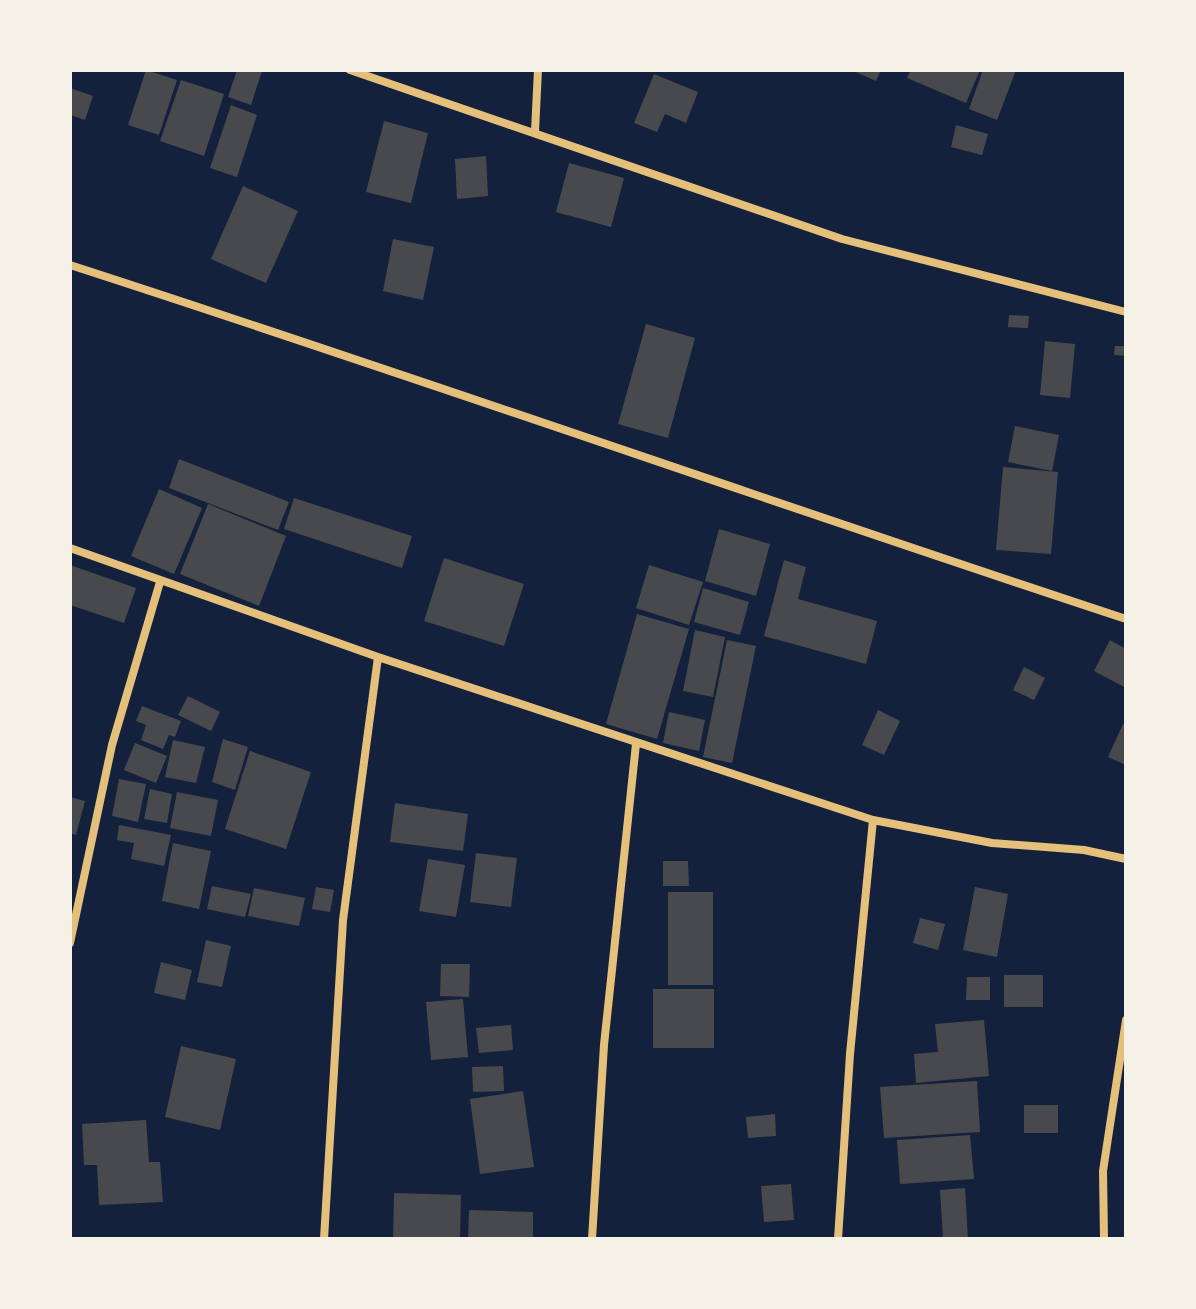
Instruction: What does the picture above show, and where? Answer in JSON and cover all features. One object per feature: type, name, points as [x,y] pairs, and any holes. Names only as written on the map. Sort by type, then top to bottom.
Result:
[{"type":"street","points":[[350,70],[535,131],[842,239],[1126,312]]},
{"type":"street","points":[[535,131],[538,70]]},
{"type":"street","points":[[70,265],[371,362],[791,509],[1126,619]]},
{"type":"street","points":[[70,548],[378,657],[873,820],[992,843],[1084,850],[1126,859]]},
{"type":"street","points":[[70,943],[112,745],[160,582]]},
{"type":"street","points":[[324,1239],[343,920],[378,657]]},
{"type":"street","points":[[592,1239],[604,1045],[636,744]]},
{"type":"street","points":[[838,1239],[850,1054],[873,820]]},
{"type":"street","points":[[1104,1239],[1103,1171],[1126,1020]]},
{"type":"building","points":[[146,70],[177,80],[159,135],[128,125]]},
{"type":"building","points":[[237,70],[262,71],[251,105],[228,97]]},
{"type":"building","points":[[851,70],[881,70],[876,81]]},
{"type":"building","points":[[911,70],[980,70],[966,103],[907,78]]},
{"type":"building","points":[[983,70],[1016,70],[997,120],[969,109]]},
{"type":"building","points":[[654,74],[698,92],[686,123],[665,114],[657,132],[634,123]]},
{"type":"building","points":[[181,80],[224,94],[204,156],[160,141]]},
{"type":"building","points":[[70,88],[93,96],[85,120],[70,115]]},
{"type":"building","points":[[231,105],[257,115],[237,177],[210,168]]},
{"type":"building","points":[[384,121],[428,133],[411,203],[366,192]]},
{"type":"building","points":[[956,125],[988,134],[982,155],[951,147]]},
{"type":"building","points":[[486,156],[488,196],[457,199],[455,159]]},
{"type":"building","points":[[569,163],[624,178],[611,227],[556,212]]},
{"type":"building","points":[[243,186],[298,211],[266,283],[211,259]]},
{"type":"building","points":[[393,239],[434,247],[423,300],[383,291]]},
{"type":"building","points":[[1009,315],[1029,316],[1028,328],[1008,327]]},
{"type":"building","points":[[646,324],[695,338],[668,438],[618,424]]},
{"type":"building","points":[[1045,341],[1075,344],[1070,398],[1040,395]]},
{"type":"building","points":[[1115,346],[1126,346],[1126,356],[1114,355]]},
{"type":"building","points":[[1015,426],[1059,435],[1052,471],[1008,462]]},
{"type":"building","points":[[179,459],[289,502],[278,530],[169,488]]},
{"type":"building","points":[[1003,467],[1058,472],[1051,554],[996,550]]},
{"type":"building","points":[[159,489],[202,508],[174,574],[131,556]]},
{"type":"building","points":[[294,498],[412,536],[402,568],[284,529]]},
{"type":"building","points":[[208,504],[286,536],[259,606],[180,574]]},
{"type":"building","points":[[719,529],[770,544],[756,596],[705,581]]},
{"type":"building","points":[[444,558],[524,584],[504,646],[424,621]]},
{"type":"building","points":[[784,560],[806,567],[798,599],[877,621],[866,664],[764,636]]},
{"type":"building","points":[[70,565],[136,588],[124,623],[70,605]]},
{"type":"building","points":[[649,565],[703,582],[689,625],[636,608]]},
{"type":"building","points":[[703,588],[749,602],[740,635],[694,622]]},
{"type":"building","points":[[637,614],[689,629],[657,739],[606,724]]},
{"type":"building","points":[[695,630],[725,637],[713,697],[683,691]]},
{"type":"building","points":[[727,640],[756,646],[732,763],[703,757]]},
{"type":"building","points":[[1110,640],[1126,649],[1126,688],[1094,671]]},
{"type":"building","points":[[1024,667],[1045,678],[1034,700],[1013,690]]},
{"type":"building","points":[[188,696],[220,712],[211,731],[178,715]]},
{"type":"building","points":[[142,706],[181,721],[175,737],[169,735],[163,749],[141,740],[146,725],[136,721]]},
{"type":"building","points":[[878,710],[900,721],[884,755],[862,745]]},
{"type":"building","points":[[669,712],[705,720],[699,751],[663,743]]},
{"type":"building","points":[[1123,724],[1126,725],[1126,765],[1108,757]]},
{"type":"building","points":[[223,739],[248,747],[235,790],[212,782]]},
{"type":"building","points":[[173,740],[205,747],[196,783],[165,777]]},
{"type":"building","points":[[135,743],[167,756],[156,783],[124,770]]},
{"type":"building","points":[[250,751],[311,772],[286,849],[225,829]]},
{"type":"building","points":[[119,779],[146,784],[138,822],[112,816]]},
{"type":"building","points":[[150,789],[172,794],[167,823],[144,819]]},
{"type":"building","points":[[177,792],[218,800],[211,836],[170,828]]},
{"type":"building","points":[[70,797],[85,801],[76,835],[70,833]]},
{"type":"building","points":[[395,803],[468,814],[463,851],[390,842]]},
{"type":"building","points":[[119,825],[171,835],[164,866],[131,859],[134,843],[117,840]]},
{"type":"building","points":[[173,843],[211,851],[199,909],[162,901]]},
{"type":"building","points":[[476,853],[517,858],[511,907],[470,902]]},
{"type":"building","points":[[428,859],[465,865],[456,917],[419,911]]},
{"type":"building","points":[[663,861],[688,861],[689,886],[663,886]]},
{"type":"building","points":[[212,886],[251,894],[245,917],[207,909]]},
{"type":"building","points":[[316,887],[334,890],[330,912],[312,909]]},
{"type":"building","points":[[975,887],[1008,894],[997,957],[963,950]]},
{"type":"building","points":[[254,888],[305,898],[299,926],[248,916]]},
{"type":"building","points":[[668,892],[713,892],[713,985],[668,985]]},
{"type":"building","points":[[920,918],[945,924],[938,950],[913,943]]},
{"type":"building","points":[[206,940],[231,946],[222,987],[197,982]]},
{"type":"building","points":[[161,962],[192,970],[185,1000],[154,993]]},
{"type":"building","points":[[441,964],[470,964],[469,997],[440,996]]},
{"type":"building","points":[[1004,975],[1043,975],[1043,1007],[1004,1007]]},
{"type":"building","points":[[967,977],[990,977],[990,1000],[966,1000]]},
{"type":"building","points":[[653,989],[714,989],[714,1048],[653,1048]]},
{"type":"building","points":[[463,999],[468,1057],[431,1060],[426,1002]]},
{"type":"building","points":[[984,1020],[989,1076],[916,1083],[914,1054],[938,1052],[935,1024]]},
{"type":"building","points":[[511,1025],[513,1050],[479,1053],[476,1028]]},
{"type":"building","points":[[181,1046],[236,1059],[220,1130],[165,1117]]},
{"type":"building","points":[[503,1066],[504,1091],[473,1092],[472,1067]]},
{"type":"building","points":[[977,1081],[980,1132],[884,1138],[880,1087]]},
{"type":"building","points":[[523,1091],[534,1167],[480,1174],[470,1099]]},
{"type":"building","points":[[1024,1105],[1058,1105],[1058,1133],[1024,1133]]},
{"type":"building","points":[[775,1114],[776,1136],[748,1138],[746,1117]]},
{"type":"building","points":[[146,1120],[149,1162],[160,1162],[163,1202],[99,1205],[97,1165],[84,1165],[82,1124]]},
{"type":"building","points":[[970,1135],[974,1179],[900,1184],[897,1140]]},
{"type":"building","points":[[791,1184],[794,1220],[764,1222],[761,1186]]},
{"type":"building","points":[[965,1188],[968,1239],[943,1239],[940,1190]]},
{"type":"building","points":[[394,1193],[461,1195],[460,1239],[393,1239]]},
{"type":"building","points":[[469,1210],[533,1212],[533,1239],[468,1239]]}]
